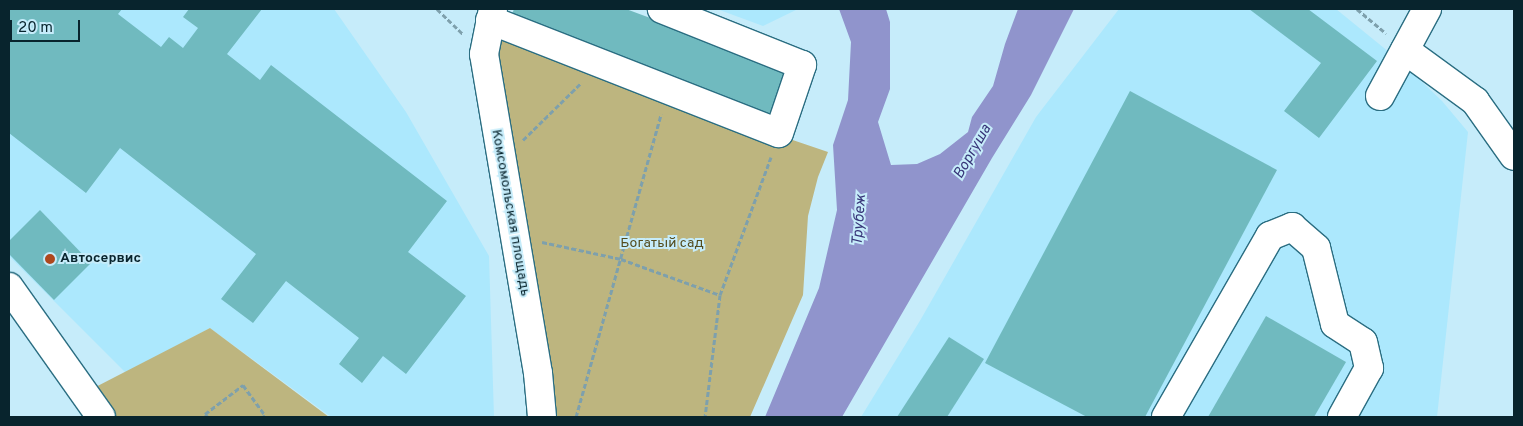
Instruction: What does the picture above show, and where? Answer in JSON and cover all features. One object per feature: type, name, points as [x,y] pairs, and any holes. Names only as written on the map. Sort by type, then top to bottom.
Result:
[{"type":"street","points":[[491,14],[601,63],[779,132],[802,65],[662,9]]},
{"type":"street","points":[[1380,96],[1427,9]]},
{"type":"street","name":"Комсомольская площадь","points":[[491,14],[484,54],[538,373],[542,417]]},
{"type":"street","points":[[1405,50],[1476,101],[1514,156]]},
{"type":"street","points":[[1166,417],[1270,236],[1292,227],[1316,248],[1335,324],[1363,342],[1369,368],[1342,417]]},
{"type":"street","points":[[9,287],[101,417]]},
{"type":"path","points":[[436,9],[484,54]]},
{"type":"path","points":[[1357,9],[1405,50]]},
{"type":"path","points":[[502,162],[601,63]]},
{"type":"path","points":[[576,417],[668,89]]},
{"type":"path","points":[[705,417],[720,295],[779,132]]},
{"type":"path","points":[[514,236],[621,259],[720,295]]},
{"type":"path","points":[[208,417],[205,414],[242,385],[265,415],[263,417]]},
{"type":"shaded area","points":[[9,9],[334,9],[406,112],[489,256],[494,417],[331,417],[210,328],[126,373],[9,256]]},
{"type":"shaded area","points":[[717,9],[798,9],[763,26]]},
{"type":"shaded area","points":[[1119,9],[1336,9],[1400,61],[1442,101],[1468,132],[1437,417],[861,417],[921,319],[1036,117]]},
{"type":"green space","name":"Богатый сад","points":[[491,20],[775,134],[828,152],[818,177],[808,216],[803,295],[750,417],[542,417]]},
{"type":"green space","points":[[210,328],[329,417],[102,417],[84,393]]},
{"type":"water","points":[[839,9],[886,9],[890,22],[890,89],[878,122],[891,165],[917,164],[940,154],[968,132],[972,117],[993,86],[1005,44],[1018,9],[1074,9],[1031,95],[992,158],[842,417],[765,417],[819,288],[837,210],[833,145],[848,100],[851,42]]},
{"type":"building","points":[[9,9],[122,9],[118,14],[161,47],[169,37],[183,48],[198,28],[183,17],[189,9],[262,9],[227,54],[260,80],[271,65],[447,201],[408,252],[466,296],[406,374],[383,356],[362,383],[339,364],[359,338],[286,281],[253,323],[221,299],[256,254],[120,148],[86,193],[9,133]]},
{"type":"building","points":[[514,9],[626,9],[793,71],[776,118],[510,20]]},
{"type":"building","points":[[1249,9],[1308,9],[1377,61],[1319,138],[1284,111],[1321,63]]},
{"type":"building","points":[[1130,91],[1277,170],[1145,417],[1087,417],[985,363]]},
{"type":"building","name":"Автосервис","points":[[40,210],[91,263],[54,300],[9,254],[9,241]]},
{"type":"building","points":[[1266,316],[1346,362],[1314,417],[1208,417]]},
{"type":"building","points":[[949,337],[984,359],[947,417],[897,417]]},
{"type":"place","name":"Автосервис","points":[[50,259]]},
{"type":"water label","name":"Воргуша","points":[[973,152]]},
{"type":"water label","name":"Трубеж","points":[[860,220]]}]
